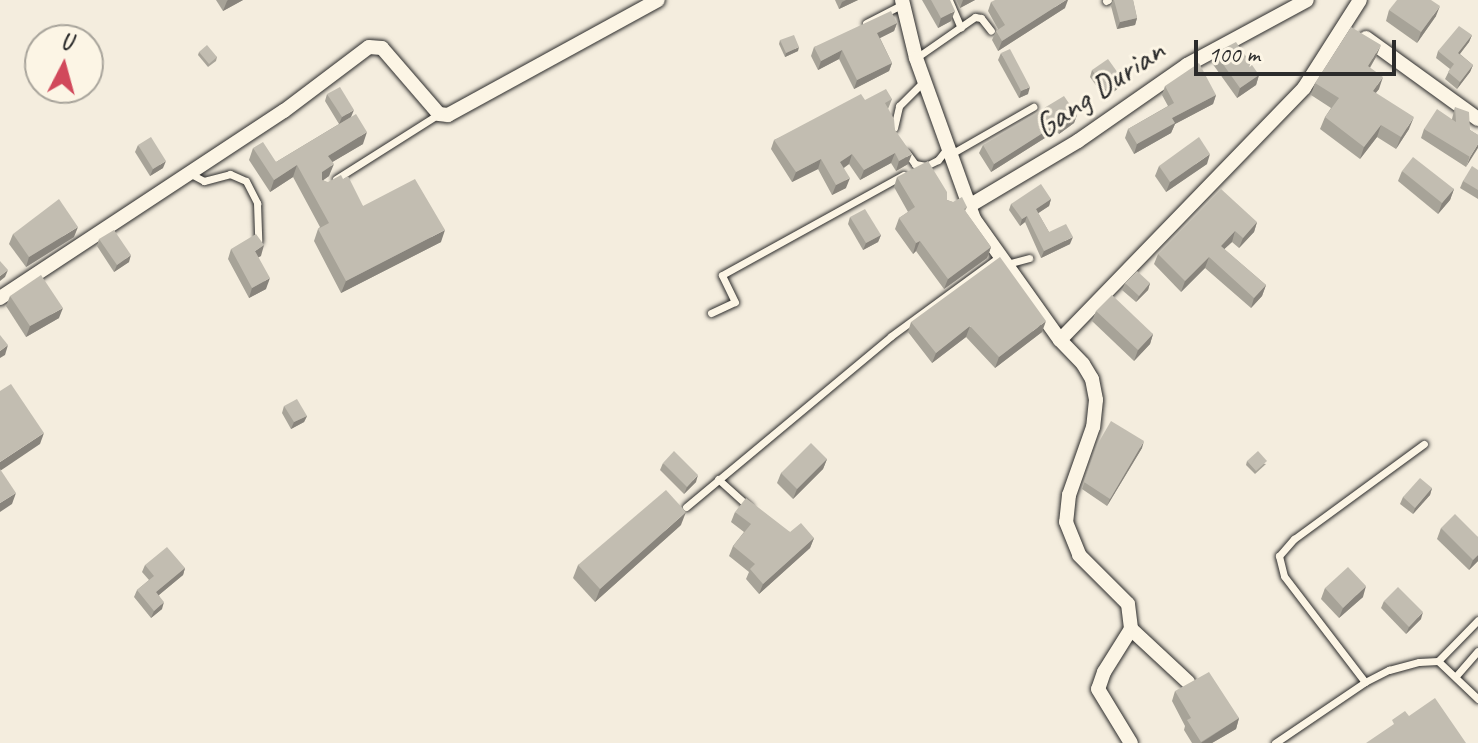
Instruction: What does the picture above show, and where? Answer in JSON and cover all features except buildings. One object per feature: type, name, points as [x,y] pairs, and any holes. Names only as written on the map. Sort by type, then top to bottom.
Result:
[{"type":"street","points":[[0,298],[326,81],[372,46],[382,48],[439,114],[455,113],[658,0]]},
{"type":"street","name":"Gang Durian","points":[[963,201],[1078,141],[1187,65],[1307,0]]},
{"type":"street","points":[[1060,340],[1304,88],[1360,0]]},
{"type":"street","points":[[902,2],[916,58],[950,150],[963,201],[1060,340],[1088,370],[1096,400],[1091,440],[1067,502],[1067,532],[1079,555],[1128,604],[1131,629],[1104,672],[1098,689],[1131,743]]},
{"type":"street","points":[[1347,23],[1478,119]]},
{"type":"street","points":[[1131,629],[1188,682]]},
{"type":"lane","points":[[949,0],[961,28]]},
{"type":"lane","points":[[852,30],[902,2]]},
{"type":"lane","points":[[916,58],[977,17],[991,31]]},
{"type":"lane","points":[[897,137],[894,125],[897,111],[924,81]]},
{"type":"lane","points":[[711,313],[735,302],[722,275],[918,166],[933,163],[950,150],[1033,107]]},
{"type":"lane","points":[[323,188],[439,114]]},
{"type":"lane","points":[[903,148],[918,166]]},
{"type":"lane","points":[[189,173],[204,181],[230,174],[246,181],[257,203],[258,241]]},
{"type":"lane","points":[[686,507],[891,336],[1002,261],[1029,258]]},
{"type":"lane","points":[[1365,682],[1284,576],[1279,556],[1294,539],[1424,444]]},
{"type":"lane","points":[[718,479],[753,510]]},
{"type":"lane","points":[[1275,743],[1365,682],[1404,665],[1438,661],[1478,620]]},
{"type":"lane","points":[[1456,676],[1478,651]]},
{"type":"lane","points":[[1438,661],[1478,699]]}]
